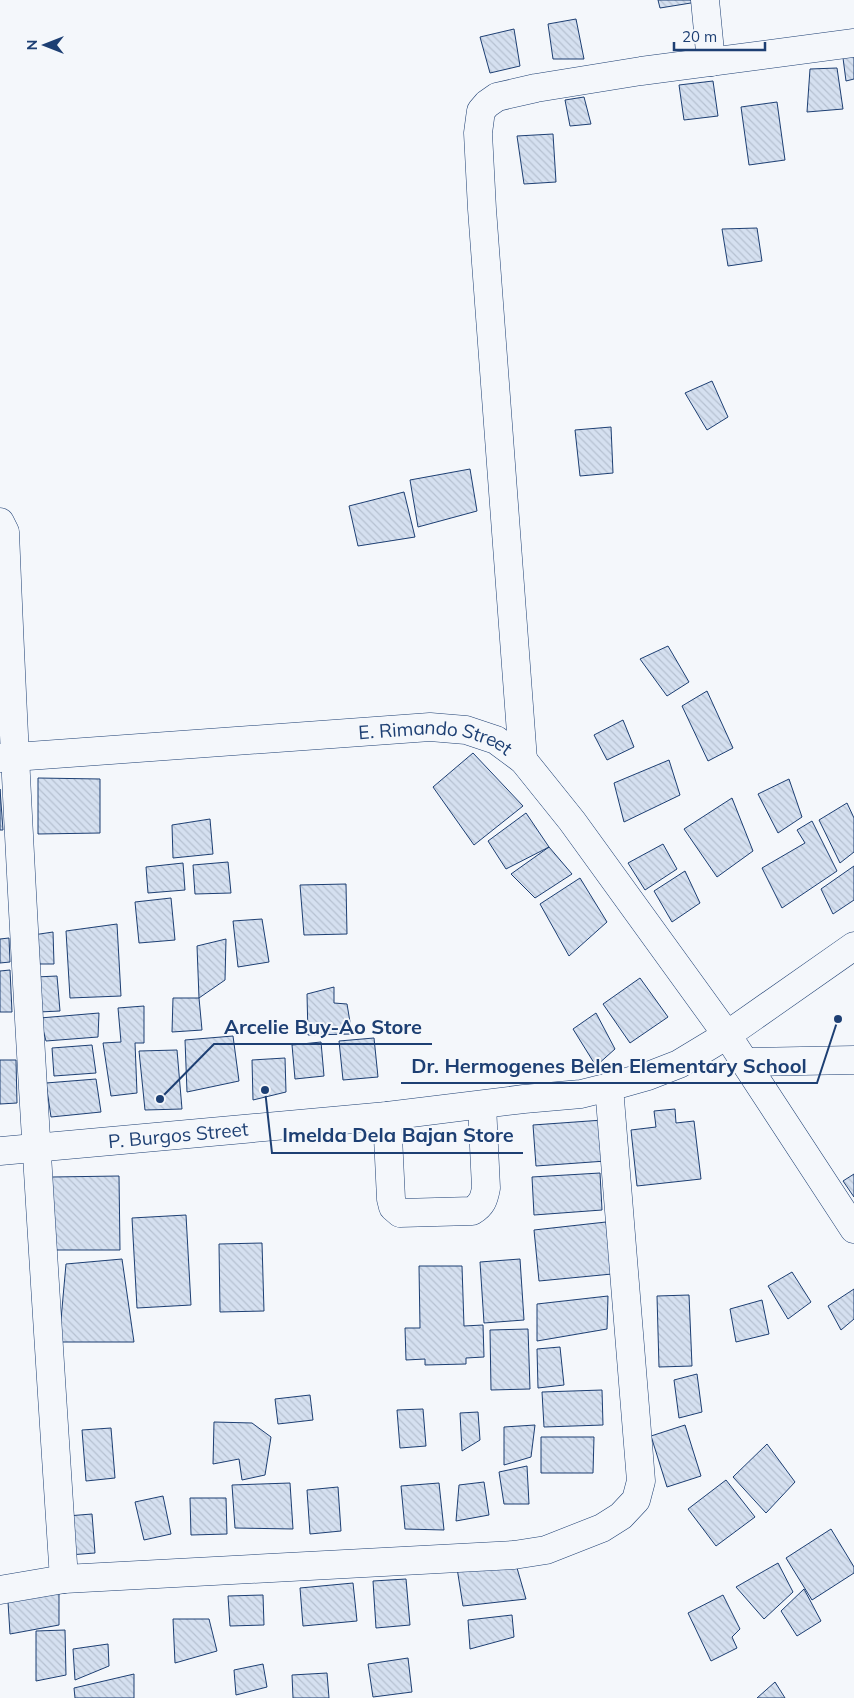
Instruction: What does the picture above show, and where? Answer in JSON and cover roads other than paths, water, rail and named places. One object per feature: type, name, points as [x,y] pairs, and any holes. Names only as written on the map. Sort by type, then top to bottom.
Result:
[{"type":"street","points":[[705,0],[711,62]]},
{"type":"street","points":[[523,760],[482,209],[478,133],[481,111],[497,97],[510,92],[641,71],[854,43]]},
{"type":"street","points":[[0,522],[5,532],[7,758],[36,1147],[64,1579]]},
{"type":"street","name":"E. Rimando Street","points":[[7,758],[430,727],[466,730],[496,740],[523,760],[572,821],[727,1035],[854,1229]]},
{"type":"street","name":"P. Burgos Street","points":[[0,1151],[387,1116],[581,1094],[609,1087],[679,1064],[727,1035],[854,946]]},
{"type":"street","points":[[745,1062],[854,1060]]},
{"type":"street","points":[[0,1590],[64,1579],[514,1555],[546,1550],[602,1528],[621,1516],[636,1500],[641,1480],[609,1087]]},
{"type":"street","points":[[387,1116],[393,1207],[400,1213],[472,1211],[484,1199],[486,1188],[482,1105]]},
{"type":"place","name":"Dr. Hermogenes Belen Elementary School","points":[[838,1019]]},
{"type":"place","name":"Imelda Dela Bajan Store","points":[[265,1090]]},
{"type":"place","name":"Arcelie Buy-Ao Store","points":[[160,1099]]}]
